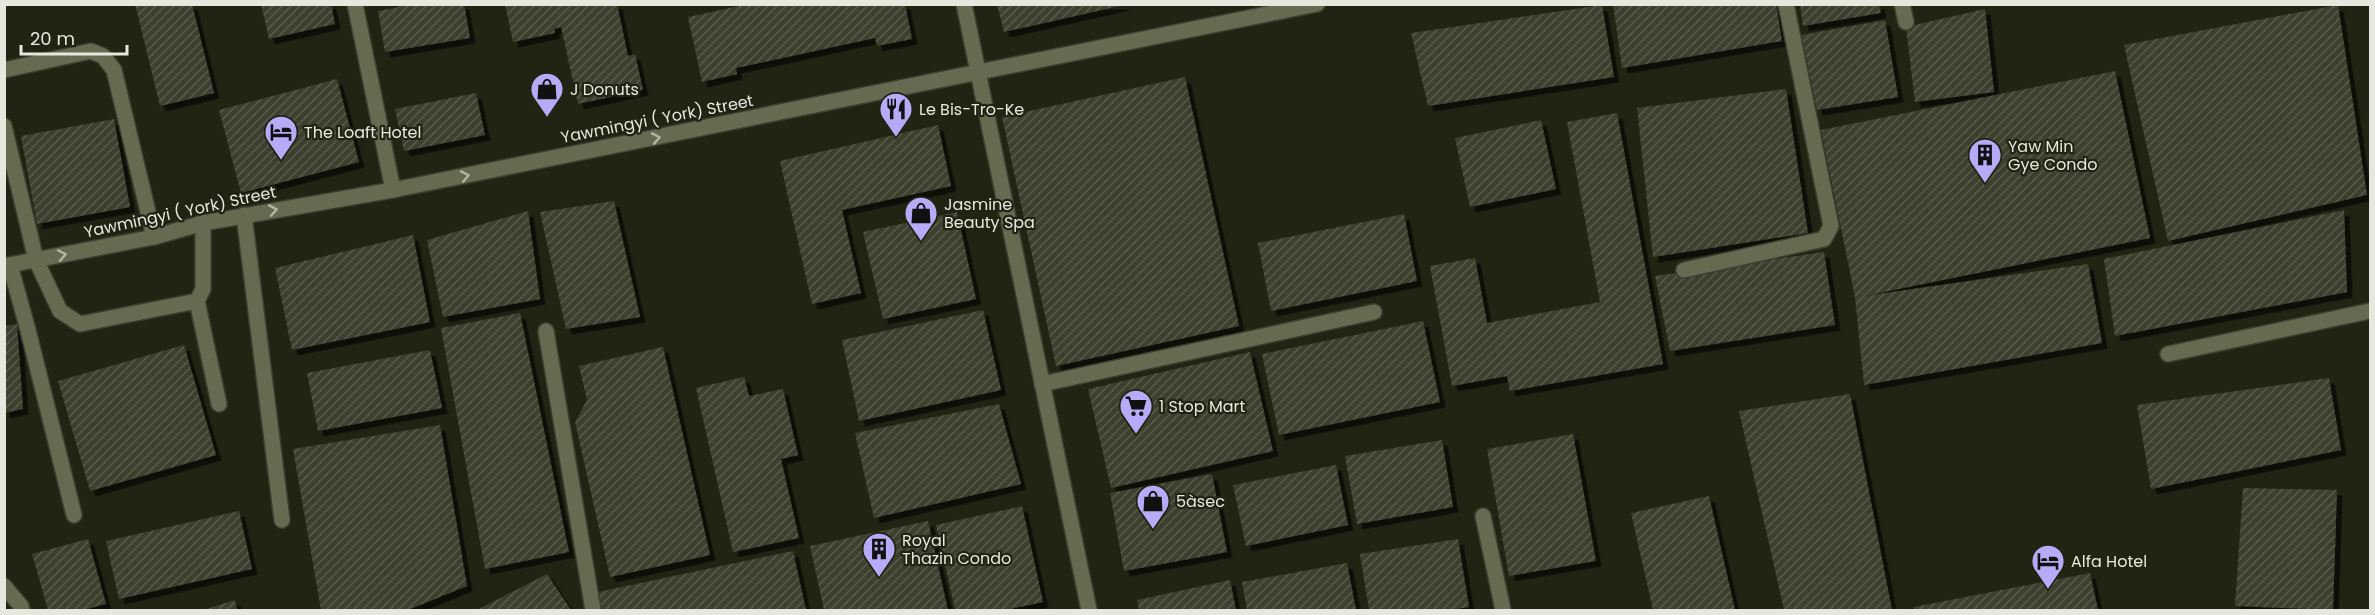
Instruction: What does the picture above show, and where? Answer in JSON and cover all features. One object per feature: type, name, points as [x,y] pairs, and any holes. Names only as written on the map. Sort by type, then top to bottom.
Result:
[{"type":"street","points":[[355,4],[393,190]]},
{"type":"street","points":[[964,4],[1089,610]]},
{"type":"street","name":"Yawmingyi ( York) Street","points":[[7,266],[154,237],[203,223],[393,190],[1317,4]]},
{"type":"street","points":[[1684,270],[1824,239],[1831,226],[1786,4]]},
{"type":"street","points":[[1902,4],[1905,22]]},
{"type":"street","points":[[4,70],[91,51],[103,56],[114,70],[154,237]]},
{"type":"street","points":[[4,126],[36,260],[60,310],[80,324],[197,301]]},
{"type":"street","points":[[244,215],[282,520]]},
{"type":"street","points":[[203,223],[203,289],[197,301],[219,404]]},
{"type":"street","points":[[7,266],[28,330],[74,515]]},
{"type":"street","points":[[2168,354],[2370,311]]},
{"type":"street","points":[[1042,384],[1374,312]]},
{"type":"street","points":[[546,331],[593,610]]},
{"type":"street","points":[[1483,516],[1503,610]]},
{"type":"street","points":[[4,586],[21,606],[21,610]]},
{"type":"building","points":[[135,4],[192,4],[214,93],[160,106]]},
{"type":"building","points":[[261,4],[331,4],[335,24],[269,39]]},
{"type":"building","points":[[399,4],[464,4],[470,38],[385,52],[378,11],[399,7]]},
{"type":"building","points":[[505,4],[617,4],[628,56],[635,54],[643,90],[578,104],[561,27],[554,29],[555,33],[513,42]]},
{"type":"building","points":[[749,4],[905,4],[912,39],[877,46],[875,38],[736,68],[737,74],[702,82],[688,17]]},
{"type":"building","points":[[997,4],[1124,4],[1124,5],[1004,32]]},
{"type":"building","points":[[1613,4],[1776,4],[1782,41],[1622,68]]},
{"type":"building","points":[[1800,4],[1879,4],[1881,13],[1803,26]]},
{"type":"building","points":[[1602,5],[1614,77],[1428,106],[1411,33]]},
{"type":"building","points":[[2338,5],[2367,195],[2168,241],[2124,45]]},
{"type":"building","points":[[1985,9],[1994,92],[1915,102],[1906,27]]},
{"type":"building","points":[[1885,20],[1898,97],[1817,110],[1801,35]]},
{"type":"building","name":"Yaw Min Gye Condo","points":[[2115,71],[2150,238],[1864,296],[2088,264],[2102,343],[1864,385],[1855,297],[1821,130]]},
{"type":"building","points":[[1185,77],[1239,326],[1056,366],[1002,117]]},
{"type":"building","points":[[337,79],[359,162],[241,193],[219,110]]},
{"type":"building","points":[[1786,89],[1808,233],[1653,257],[1637,108]]},
{"type":"building","points":[[476,93],[485,135],[404,151],[395,109]]},
{"type":"building","points":[[1617,113],[1663,364],[1510,391],[1507,376],[1452,386],[1430,266],[1475,258],[1487,323],[1600,302],[1567,122]]},
{"type":"building","points":[[114,119],[130,207],[37,224],[21,136]]},
{"type":"building","points":[[1541,120],[1556,189],[1470,207],[1455,138]]},
{"type":"building","points":[[938,125],[951,186],[842,210],[861,293],[812,304],[780,161]]},
{"type":"building","points":[[614,201],[640,317],[566,329],[540,212]]},
{"type":"building","points":[[2344,210],[2347,292],[2115,336],[2104,259]]},
{"type":"building","points":[[528,211],[540,299],[443,317],[427,240]]},
{"type":"building","points":[[957,212],[976,299],[883,319],[863,232]]},
{"type":"building","points":[[1404,214],[1417,281],[1271,311],[1258,243]]},
{"type":"building","points":[[413,235],[430,322],[292,350],[275,268]]},
{"type":"building","points":[[1824,252],[1835,325],[1670,351],[1655,276]]},
{"type":"building","points":[[983,310],[1001,390],[859,421],[842,340]]},
{"type":"building","points":[[520,313],[569,552],[485,569],[441,328]]},
{"type":"building","points":[[1423,321],[1440,402],[1279,435],[1262,354]]},
{"type":"building","points":[[17,324],[23,409],[4,413],[4,326]]},
{"type":"building","points":[[184,345],[216,455],[90,491],[58,381]]},
{"type":"building","points":[[663,347],[710,555],[610,577],[575,422],[587,400],[579,366]]},
{"type":"building","points":[[430,350],[442,408],[318,431],[307,373]]},
{"type":"building","points":[[1250,352],[1273,451],[1111,488],[1088,389]]},
{"type":"building","points":[[744,377],[749,396],[783,389],[798,455],[781,459],[799,538],[733,552],[696,388]]},
{"type":"building","points":[[2329,378],[2341,450],[2151,489],[2137,405]]},
{"type":"building","points":[[1850,394],[1892,610],[1784,610],[1739,411]]},
{"type":"building","points":[[999,404],[1021,484],[874,518],[855,433]]},
{"type":"building","points":[[440,425],[467,586],[408,610],[321,610],[293,449]]},
{"type":"building","points":[[1573,434],[1596,561],[1509,576],[1487,449]]},
{"type":"building","points":[[1442,440],[1453,507],[1357,524],[1345,456]]},
{"type":"building","points":[[1336,465],[1348,525],[1246,546],[1233,485]]},
{"type":"building","points":[[1212,474],[1227,552],[1124,571],[1110,493]]},
{"type":"building","points":[[2243,488],[2337,490],[2333,610],[2235,606]]},
{"type":"building","points":[[1709,496],[1735,610],[1653,610],[1631,513]]},
{"type":"building","points":[[1022,506],[1043,602],[1005,610],[955,610],[936,525]]},
{"type":"building","points":[[239,511],[252,569],[119,599],[106,541]]},
{"type":"building","name":"Royal Thazin Condo","points":[[928,521],[948,610],[824,610],[810,546]]},
{"type":"building","points":[[88,539],[106,604],[83,610],[48,610],[32,554]]},
{"type":"building","points":[[1458,539],[1469,607],[1449,610],[1369,610],[1360,554]]},
{"type":"building","points":[[793,551],[806,610],[602,610],[598,592]]},
{"type":"building","points":[[1347,563],[1356,610],[1247,610],[1242,582]]},
{"type":"building","name":"Alfa Hotel","points":[[2090,573],[2098,610],[1914,610],[1914,607]]},
{"type":"building","points":[[547,574],[571,610],[477,610]]},
{"type":"building","points":[[1230,580],[1236,610],[1139,610],[1137,600]]},
{"type":"building","points":[[235,600],[237,610],[203,610]]},
{"type":"place","name":"J Donuts","points":[[547,118]]},
{"type":"place","name":"Le Bis-Tro-Ke","points":[[896,138]]},
{"type":"place","name":"The Loaft Hotel","points":[[281,161]]},
{"type":"place","name":"Yaw Min Gye Condo","points":[[1985,184]]},
{"type":"place","name":"Jasmine Beauty Spa","points":[[921,242]]},
{"type":"place","name":"1 Stop Mart","points":[[1136,435]]},
{"type":"place","name":"5àsec","points":[[1153,530]]},
{"type":"place","name":"Royal Thazin Condo","points":[[879,578]]},
{"type":"place","name":"Alfa Hotel","points":[[2048,590]]}]
